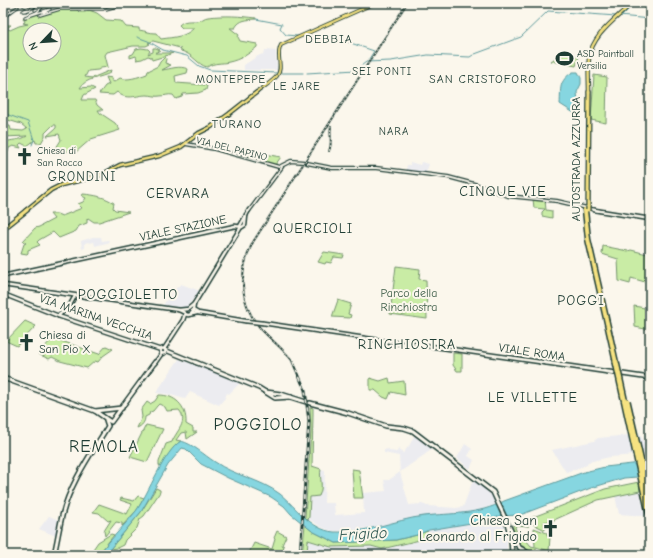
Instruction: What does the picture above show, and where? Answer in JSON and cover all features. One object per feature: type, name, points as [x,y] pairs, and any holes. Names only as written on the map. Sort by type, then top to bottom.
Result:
[{"type":"highway","name":"AUTOSTRADA AZZURRA","points":[[631,3],[598,35],[589,58],[586,208],[591,240],[611,336],[649,503],[650,516]]},
{"type":"main road","points":[[3,17],[12,13],[14,9],[18,7],[14,4],[21,4],[29,8],[24,11],[30,10],[37,4],[39,5],[35,10],[45,5],[26,17],[50,9],[40,15],[60,9],[106,8],[127,3]]},
{"type":"main road","points":[[3,229],[48,193],[61,185],[101,175],[120,165],[164,154],[186,144],[197,134],[211,127],[230,114],[279,73],[279,47],[376,3]]},
{"type":"main road","name":"VIA DEL PAPINO","points":[[186,144],[215,149],[280,166]]},
{"type":"main road","points":[[54,555],[62,515],[67,500],[83,467],[102,437],[163,351],[183,320],[185,313],[194,304],[241,226],[250,208],[280,166],[291,161],[304,162]]},
{"type":"main road","points":[[308,162],[332,168],[376,168],[448,177],[478,185],[508,196],[561,202],[650,219]]},
{"type":"main road","name":"VIALE STAZIONE","points":[[3,276],[241,226]]},
{"type":"main road","points":[[3,285],[179,310],[188,309]]},
{"type":"main road","name":"VIA MARINA VECCHIA","points":[[3,294],[58,316],[163,351],[276,396],[291,397],[306,402]]},
{"type":"main road","points":[[58,316],[70,305],[75,296]]},
{"type":"main road","points":[[190,315],[194,304]]},
{"type":"main road","name":"VIALE ROMA","points":[[188,309],[198,313],[263,323],[650,378]]},
{"type":"main road","points":[[179,310],[190,315]]},
{"type":"main road","points":[[183,320],[190,315],[198,313]]},
{"type":"main road","points":[[3,378],[113,420]]},
{"type":"main road","points":[[310,403],[384,425],[413,431],[490,488],[522,550],[521,555]]},
{"type":"main road","points":[[103,417],[103,413],[107,410]]},
{"type":"main road","points":[[95,412],[120,410]]},
{"type":"main road","points":[[102,437],[109,424],[103,417]]},
{"type":"main road","points":[[506,519],[512,538],[512,554]]},
{"type":"main road","points":[[512,546],[519,546],[531,555]]},
{"type":"main road","points":[[612,555],[626,553],[634,555]]},
{"type":"shaded area","points":[[266,50],[276,51],[277,70],[244,70],[244,65],[263,54]]},
{"type":"shaded area","points":[[410,162],[420,165],[421,162],[429,164],[426,173],[406,170],[407,165],[410,165]]},
{"type":"shaded area","points":[[93,237],[101,237],[102,241],[108,240],[110,242],[95,246],[94,242],[88,242],[85,243],[85,248],[82,249],[81,241]]},
{"type":"shaded area","points":[[181,284],[200,291],[186,308],[163,305],[174,290]]},
{"type":"shaded area","points":[[179,359],[240,383],[229,394],[227,393],[219,405],[190,392],[185,399],[167,394],[156,393]]},
{"type":"shaded area","points":[[415,434],[434,448],[400,472],[399,456],[384,453],[384,450],[389,449],[389,451],[397,452],[398,449],[403,453],[409,446]]},
{"type":"shaded area","points":[[640,434],[650,454],[610,457],[588,462],[587,465],[566,472],[552,450],[594,441],[598,438]]},
{"type":"shaded area","points":[[465,444],[472,449],[468,456],[474,460],[470,469],[457,458]]},
{"type":"shaded area","points":[[310,467],[325,470],[324,503],[334,503],[335,515],[364,513],[363,493],[386,491],[384,480],[389,480],[400,472],[409,505],[422,504],[427,506],[463,507],[472,483],[476,480],[488,490],[497,504],[480,510],[452,515],[423,516],[374,527],[345,531],[332,531],[323,528],[307,518]]},
{"type":"shaded area","points":[[640,491],[645,516],[619,514],[615,496]]},
{"type":"shaded area","points":[[49,516],[59,520],[56,536],[39,529]]},
{"type":"shaded area","points":[[501,516],[507,534],[507,552],[504,552],[505,555],[307,555],[308,540],[331,547],[372,546],[382,549],[428,538],[427,531],[429,530]]},
{"type":"green space","points":[[69,6],[79,12],[89,10],[97,13],[106,20],[121,21],[126,27],[139,28],[139,30],[156,33],[161,39],[183,35],[194,28],[182,28],[179,25],[181,23],[199,21],[207,17],[238,16],[256,18],[241,21],[235,28],[230,28],[239,35],[238,37],[240,41],[257,44],[257,47],[236,60],[226,63],[213,64],[207,67],[189,54],[181,51],[180,48],[153,41],[148,43],[150,44],[146,46],[133,46],[107,52],[105,55],[108,67],[88,71],[85,77],[92,78],[111,70],[110,73],[89,80],[82,85],[80,88],[91,87],[95,89],[84,95],[82,100],[95,100],[97,105],[103,110],[98,110],[100,113],[115,123],[120,130],[91,139],[76,152],[74,152],[75,147],[66,152],[56,148],[61,140],[59,134],[47,136],[56,128],[56,125],[53,125],[45,133],[41,143],[36,143],[35,140],[27,146],[21,143],[19,145],[21,148],[13,146],[9,148],[8,152],[3,153],[3,143],[27,136],[3,137],[3,128],[10,126],[11,130],[23,131],[27,129],[21,124],[8,120],[3,115],[3,25],[11,25],[7,28],[10,30],[22,25],[22,62],[62,62],[62,22],[25,22],[23,18],[41,10],[45,10],[42,12],[51,11],[38,16]]},
{"type":"green space","points":[[153,48],[160,50],[155,53],[173,53],[165,56],[165,63],[171,65],[162,70],[178,67],[188,69],[187,73],[175,76],[176,83],[204,85],[207,86],[206,90],[198,93],[183,94],[182,97],[176,99],[173,95],[128,97],[120,95],[117,92],[113,95],[99,94],[105,86],[109,84],[106,77],[112,78],[111,80],[114,82],[120,78],[129,79],[144,75],[147,74],[148,71],[158,66],[164,58],[162,57],[152,60],[151,57],[148,56],[136,60],[136,56],[130,58],[130,55],[133,54],[136,49],[148,49],[150,51],[148,54],[153,52]]},
{"type":"green space","points":[[569,54],[579,57],[576,66],[551,61],[560,55]]},
{"type":"green space","points":[[594,75],[607,77],[606,123],[591,120]]},
{"type":"green space","points":[[252,152],[281,157],[275,165],[248,158]]},
{"type":"green space","points":[[83,194],[107,199],[114,203],[113,208],[115,210],[129,212],[99,222],[94,222],[88,218],[87,223],[79,226],[76,231],[59,238],[53,232],[39,240],[37,242],[40,245],[28,250],[27,254],[21,253],[24,244],[26,243],[23,241],[35,228],[54,219],[50,214],[62,216],[82,208],[78,204],[83,202],[86,198],[82,196]]},
{"type":"green space","points":[[533,199],[545,200],[546,210],[552,211],[552,218],[542,216],[542,212],[545,209],[534,208]]},
{"type":"green space","points":[[603,246],[647,254],[647,250],[650,251],[650,302],[645,282],[631,278],[630,284],[619,281],[618,259],[602,254]]},
{"type":"green space","points":[[324,252],[344,255],[343,258],[334,257],[331,263],[326,262],[325,264],[318,262]]},
{"type":"green space","name":"Parco della Rinchiostra","points":[[396,266],[420,269],[419,279],[426,280],[427,319],[390,314]]},
{"type":"green space","points":[[338,300],[351,304],[348,314],[351,315],[350,318],[332,317]]},
{"type":"green space","points":[[634,306],[650,309],[650,330],[635,327]]},
{"type":"green space","points":[[25,321],[36,326],[17,346],[6,341]]},
{"type":"green space","points":[[53,338],[99,354],[106,346],[113,349],[103,356],[98,362],[95,361],[87,368],[60,361],[52,357],[49,359],[38,354]]},
{"type":"green space","points":[[453,353],[462,354],[462,371],[457,371],[453,365]]},
{"type":"green space","points":[[370,378],[380,381],[389,378],[390,383],[404,381],[405,395],[391,392],[388,399],[383,397],[375,390],[370,390]]},
{"type":"green space","points":[[159,395],[175,399],[182,407],[186,418],[186,424],[193,428],[193,432],[197,432],[187,439],[186,432],[181,433],[176,440],[181,441],[172,450],[161,468],[159,462],[166,444],[172,442],[181,426],[183,419],[179,410],[167,411],[165,407],[159,404],[153,411],[150,412],[149,415],[145,417],[143,424],[137,428],[142,417],[141,410],[147,402],[150,404],[155,401]]},
{"type":"green space","points":[[310,407],[313,408],[312,466],[321,469],[321,486],[319,496],[310,497],[308,520],[305,517],[311,431]]},
{"type":"green space","points":[[146,425],[163,429],[147,462],[130,457]]},
{"type":"green space","points":[[352,469],[359,470],[363,498],[354,498]]},
{"type":"green space","points":[[639,482],[640,491],[598,500],[554,520],[544,522],[545,530],[529,522],[523,521],[605,489]]},
{"type":"green space","points":[[156,488],[160,490],[160,492],[144,516],[140,519],[137,528],[125,540],[123,545],[110,549],[141,512]]},
{"type":"green space","points":[[138,496],[144,498],[137,510],[122,526],[122,523],[116,522],[105,536],[104,531],[111,520],[108,521],[99,513],[93,512],[99,504],[127,514],[132,504],[120,500],[121,498],[134,501]]},
{"type":"green space","points":[[515,524],[529,526],[517,525],[515,527],[518,536],[526,540],[531,546],[535,547],[534,528],[547,533],[550,537],[549,551],[536,547],[536,555],[523,547],[516,539],[514,534],[513,525]]},
{"type":"green space","points":[[305,525],[312,531],[336,543],[396,540],[427,531],[428,538],[382,549],[371,546],[331,547],[308,540],[307,555],[302,555]]},
{"type":"green space","points":[[277,531],[286,536],[282,545],[284,546],[283,549],[286,554],[281,552],[279,555],[248,555],[254,543],[272,549]]},
{"type":"green space","points":[[111,534],[114,535],[98,555],[89,555],[98,542]]},
{"type":"water","points":[[573,72],[578,72],[581,78],[581,84],[577,92],[579,114],[577,115],[560,104],[561,86],[568,75]]},
{"type":"water","name":"Frigido","points":[[181,441],[194,447],[223,467],[272,489],[280,494],[311,523],[334,532],[357,531],[424,516],[465,513],[485,509],[584,472],[605,467],[650,462],[650,476],[624,478],[591,488],[520,515],[501,516],[429,530],[417,535],[396,540],[336,543],[312,531],[291,514],[284,506],[271,497],[201,464],[186,449],[182,448],[168,465],[141,512],[105,555],[98,555],[136,511],[163,463],[175,446]]},
{"type":"waterway","points":[[622,16],[635,3]]},
{"type":"waterway","points":[[475,54],[521,37],[548,11],[616,16]]},
{"type":"waterway","points":[[619,16],[650,19]]},
{"type":"waterway","points":[[256,19],[282,24],[280,28],[286,35],[342,40],[374,51],[369,59]]},
{"type":"waterway","points":[[137,37],[148,41],[163,50],[187,56],[199,66],[210,70],[277,73]]},
{"type":"waterway","points":[[307,73],[356,70],[366,62],[391,61],[428,55],[470,57],[473,55]]},
{"type":"waterway","points":[[281,73],[303,73]]},
{"type":"waterway","points":[[3,113],[28,122],[34,140],[32,145]]},
{"type":"railway","points":[[294,363],[287,354],[261,329],[248,309],[243,287],[243,276],[248,253],[253,242],[407,3]]},
{"type":"railway","points":[[329,151],[331,145],[331,126]]},
{"type":"railway","points":[[293,362],[305,390],[309,421],[300,555]]},
{"type":"place","name":"ASD Paintball Versilia","points":[[564,59]]},
{"type":"place","name":"Chiesa di San Rocco","points":[[24,156]]},
{"type":"place","name":"Chiesa di San Pio X","points":[[26,342]]},
{"type":"place","name":"Chiesa San Leonardo al Frigido","points":[[550,528]]},
{"type":"district","name":"DEBBIA","points":[[329,39]]},
{"type":"district","name":"SEI PONTI","points":[[382,71]]},
{"type":"district","name":"MONTEPEPE","points":[[231,79]]},
{"type":"district","name":"SAN CRISTOFORO","points":[[483,79]]},
{"type":"district","name":"LE JARE","points":[[297,86]]},
{"type":"district","name":"TURANO","points":[[237,124]]},
{"type":"district","name":"NARA","points":[[394,131]]},
{"type":"district","name":"GRONDINI","points":[[82,176]]},
{"type":"district","name":"CINQUE VIE","points":[[503,191]]},
{"type":"district","name":"CERVARA","points":[[178,193]]},
{"type":"district","name":"QUERCIOLI","points":[[313,228]]},
{"type":"district","name":"POGGIOLETTO","points":[[128,294]]},
{"type":"district","name":"POGGI","points":[[581,300]]},
{"type":"district","name":"RINCHIOSTRA","points":[[407,344]]},
{"type":"district","name":"LE VILLETTE","points":[[533,397]]},
{"type":"district","name":"POGGIOLO","points":[[258,424]]},
{"type":"district","name":"REMOLA","points":[[104,446]]}]
